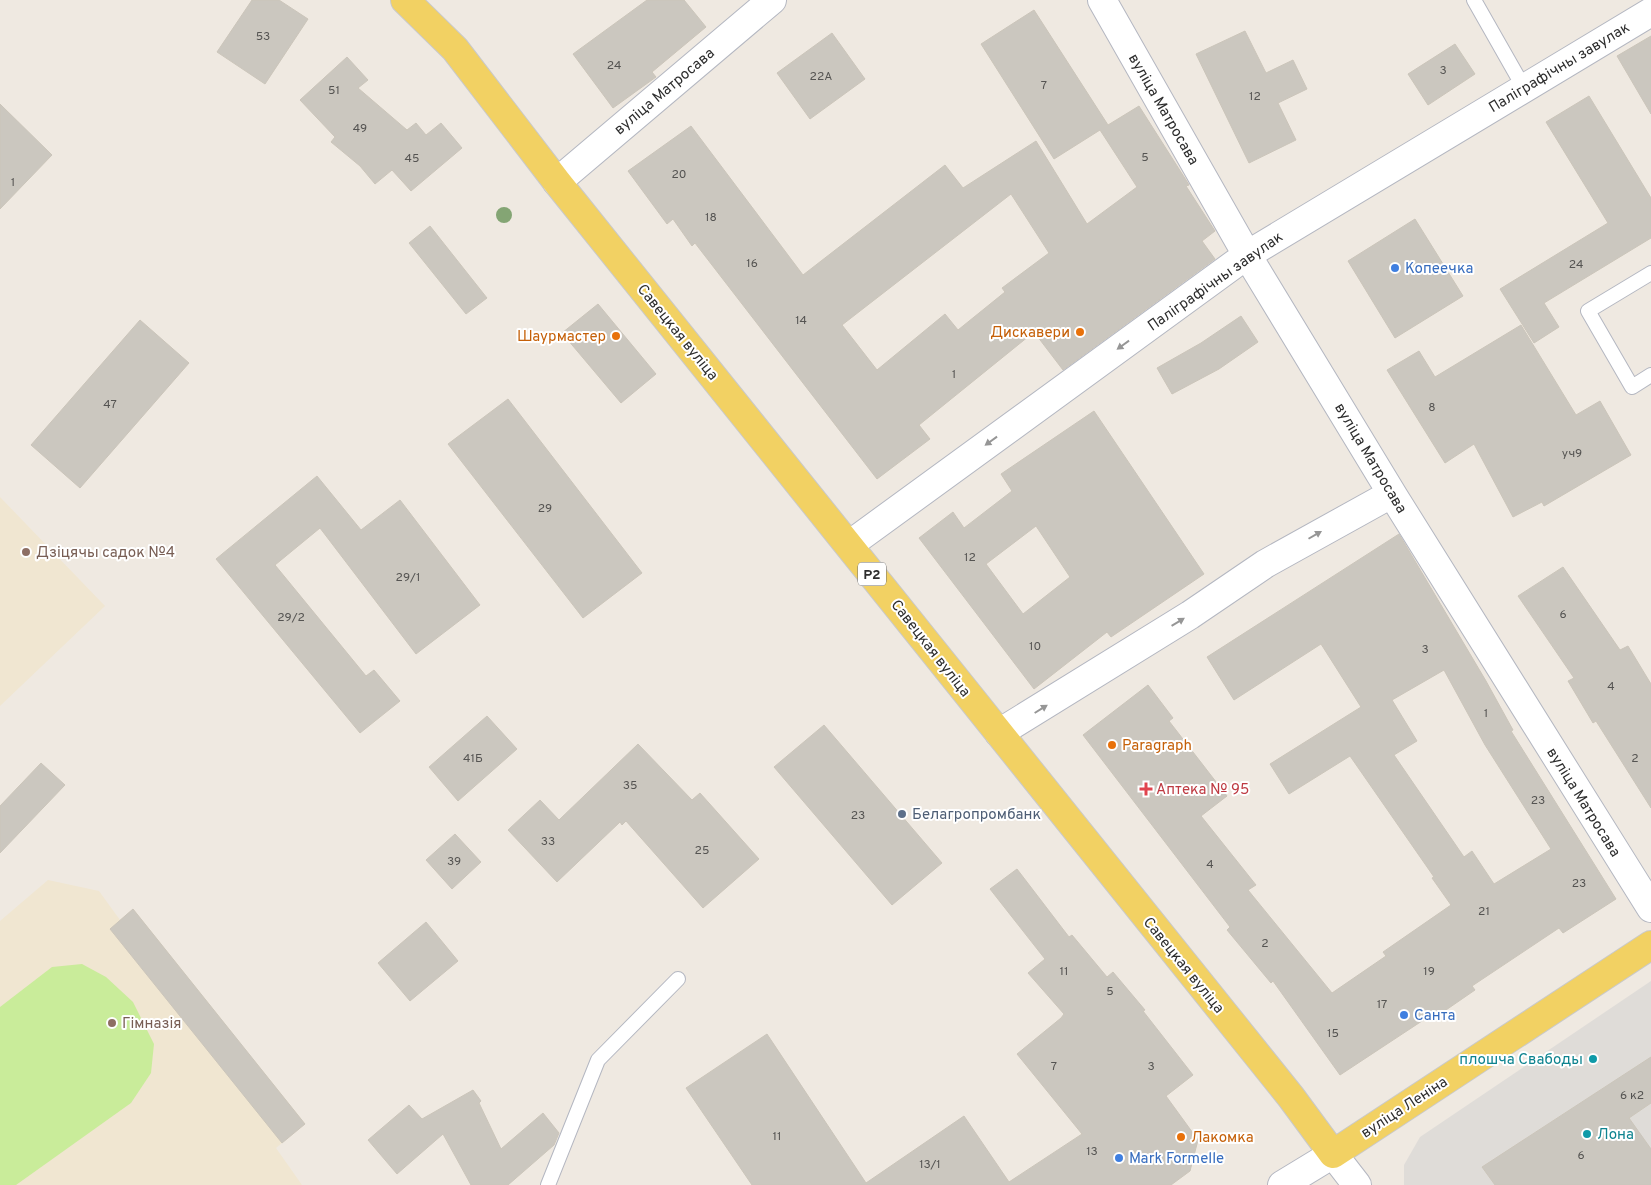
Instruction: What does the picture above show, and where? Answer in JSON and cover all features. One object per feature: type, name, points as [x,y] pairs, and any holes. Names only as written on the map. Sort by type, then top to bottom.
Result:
[{"type":"main road","name":"Савецкая вуліца","points":[[405,0],[455,49],[556,182],[849,545],[1291,1098],[1333,1154]]},
{"type":"main road","name":"вуліца Леніна","points":[[1333,1154],[1651,945]]},
{"type":"street","name":"вуліца Матросава","points":[[556,182],[772,0]]},
{"type":"street","name":"вуліца Матросава","points":[[1102,0],[1247,255],[1394,497],[1651,908]]},
{"type":"street","name":"Паліграфічны завулак","points":[[849,545],[1247,255],[1651,12]]},
{"type":"street","points":[[998,733],[1046,706],[1079,682],[1190,615],[1266,564],[1384,498],[1394,497]]},
{"type":"street","name":"вуліца Леніна","points":[[1282,1185],[1333,1154]]},
{"type":"street","name":"Савецкая вуліца","points":[[1333,1154],[1357,1185]]},
{"type":"lane","points":[[1474,0],[1524,88]]},
{"type":"lane","points":[[1651,273],[1588,312],[1632,386],[1651,375]]},
{"type":"lane","points":[[548,1185],[598,1060],[678,979]]},
{"type":"shaded area","name":"Дзіцячы садок №4","points":[[0,497],[105,606],[0,706]]},
{"type":"shaded area","name":"Гімназія","points":[[48,880],[99,891],[120,920],[133,909],[305,1124],[276,1148],[302,1185],[0,1185],[0,921]]},
{"type":"shaded area","name":"плошча Свабоды","points":[[1651,981],[1651,1185],[1404,1185],[1404,1165],[1420,1137]]},
{"type":"green space","points":[[82,964],[106,977],[133,1002],[154,1044],[151,1073],[131,1103],[16,1185],[0,1185],[0,1007],[52,967]]},
{"type":"building","points":[[252,0],[279,0],[308,19],[265,84],[217,52]]},
{"type":"building","points":[[647,0],[684,0],[706,27],[652,72],[656,77],[613,108],[573,54]]},
{"type":"building","points":[[1034,10],[1108,125],[1139,106],[1186,180],[1189,185],[1186,186],[1215,231],[1202,241],[1215,259],[1063,370],[1034,332],[919,425],[930,439],[877,479],[695,243],[692,246],[673,219],[667,224],[628,171],[691,126],[803,275],[945,165],[963,188],[1036,141],[1087,224],[1137,187],[1100,130],[1054,159],[981,44]],"holes":[[[1011,194],[1049,253],[1002,288],[1005,292],[958,330],[945,314],[877,370],[842,325]]]},
{"type":"building","points":[[1245,31],[1266,73],[1293,60],[1307,89],[1278,103],[1296,140],[1249,163],[1196,54]]},
{"type":"building","points":[[832,33],[865,79],[810,119],[777,73]]},
{"type":"building","points":[[1651,36],[1651,114],[1617,56]]},
{"type":"building","points":[[1455,44],[1475,74],[1428,105],[1408,74]]},
{"type":"building","points":[[347,57],[368,80],[358,88],[407,130],[416,123],[426,135],[441,123],[462,148],[411,191],[392,170],[375,184],[360,166],[331,142],[335,137],[300,100]]},
{"type":"building","points":[[1589,96],[1651,198],[1651,238],[1544,303],[1559,327],[1534,343],[1500,289],[1608,223],[1546,122]]},
{"type":"building","points":[[0,104],[52,155],[0,209]]},
{"type":"building","points":[[1415,219],[1463,296],[1395,338],[1348,261]]},
{"type":"building","points":[[430,226],[487,298],[466,314],[409,243]]},
{"type":"building","points":[[598,304],[656,374],[621,403],[562,333]]},
{"type":"building","points":[[1241,316],[1258,342],[1219,369],[1172,394],[1157,368],[1201,343]]},
{"type":"building","points":[[140,320],[189,363],[80,488],[31,445]]},
{"type":"building","points":[[1521,325],[1576,415],[1600,401],[1631,455],[1544,506],[1542,502],[1513,517],[1474,444],[1445,463],[1387,370],[1419,351],[1435,377]]},
{"type":"building","points":[[508,399],[642,573],[583,618],[448,444]]},
{"type":"building","points":[[1094,411],[1204,574],[1111,637],[1107,632],[1034,689],[919,538],[953,512],[964,528],[1012,491],[1001,474]],"holes":[[[1036,526],[1070,577],[1023,614],[986,564]]]},
{"type":"building","points":[[317,476],[361,530],[400,500],[480,605],[416,654],[320,528],[275,565],[366,676],[374,670],[400,701],[360,733],[216,559]]},
{"type":"building","points":[[1399,534],[1486,681],[1513,730],[1511,731],[1616,899],[1563,933],[1559,928],[1472,986],[1475,990],[1430,1021],[1428,1017],[1340,1075],[1273,981],[1271,983],[1227,930],[1230,927],[1083,735],[1148,685],[1173,718],[1169,721],[1227,796],[1201,816],[1256,885],[1248,890],[1332,993],[1386,956],[1383,952],[1451,905],[1432,878],[1434,877],[1350,756],[1289,794],[1270,764],[1361,707],[1321,644],[1234,700],[1207,657]],"holes":[[[1444,670],[1485,745],[1551,849],[1494,884],[1472,851],[1464,857],[1394,755],[1417,741],[1392,700]]]},
{"type":"building","points":[[1563,567],[1620,650],[1628,646],[1651,684],[1651,808],[1596,721],[1593,723],[1568,681],[1574,678],[1518,596]]},
{"type":"building","points":[[487,716],[517,749],[458,801],[429,767]]},
{"type":"building","points":[[824,725],[942,863],[892,905],[774,767]]},
{"type":"building","points":[[638,744],[692,800],[700,793],[759,859],[703,908],[626,821],[622,825],[620,822],[557,882],[508,830],[540,800],[559,820]]},
{"type":"building","points":[[41,763],[65,785],[0,853],[0,806]]},
{"type":"building","points":[[455,834],[481,862],[452,889],[426,860]]},
{"type":"building","points":[[1017,869],[1069,937],[1072,935],[1107,977],[1113,972],[1145,1010],[1143,1011],[1193,1075],[1166,1096],[1198,1140],[1190,1171],[1171,1185],[752,1185],[686,1088],[767,1034],[866,1183],[964,1116],[1009,1182],[1082,1134],[1017,1054],[1064,1014],[1028,973],[1045,959],[990,889]]},
{"type":"building","points":[[133,909],[305,1124],[282,1143],[110,929]]},
{"type":"building","points":[[426,922],[458,961],[410,1001],[378,963]]},
{"type":"building","name":"Лона","points":[[1651,1057],[1651,1103],[1629,1118],[1651,1149],[1651,1185],[1495,1185],[1482,1167]]},
{"type":"building","points":[[473,1090],[481,1101],[479,1103],[501,1149],[543,1113],[559,1133],[554,1145],[508,1185],[471,1185],[443,1134],[397,1174],[368,1140],[409,1105],[422,1119]]},
{"type":"place","name":"Копеечка","points":[[1395,268]]},
{"type":"place","name":"Дискавери","points":[[1080,332]]},
{"type":"place","name":"Шаурмастер","points":[[616,336]]},
{"type":"place","name":"Дзіцячы садок №4","points":[[26,552]]},
{"type":"place","name":"Paragraph","points":[[1112,745]]},
{"type":"place","name":"Аптека № 95","points":[[1146,789]]},
{"type":"place","name":"Белагропромбанк","points":[[902,814]]},
{"type":"place","name":"Санта","points":[[1404,1015]]},
{"type":"place","name":"Гімназія","points":[[112,1023]]},
{"type":"place","name":"плошча Свабоды","points":[[1593,1059]]},
{"type":"place","name":"Лона","points":[[1587,1134]]},
{"type":"place","name":"Лакомка","points":[[1181,1137]]},
{"type":"place","name":"Mark Formelle","points":[[1119,1158]]}]
